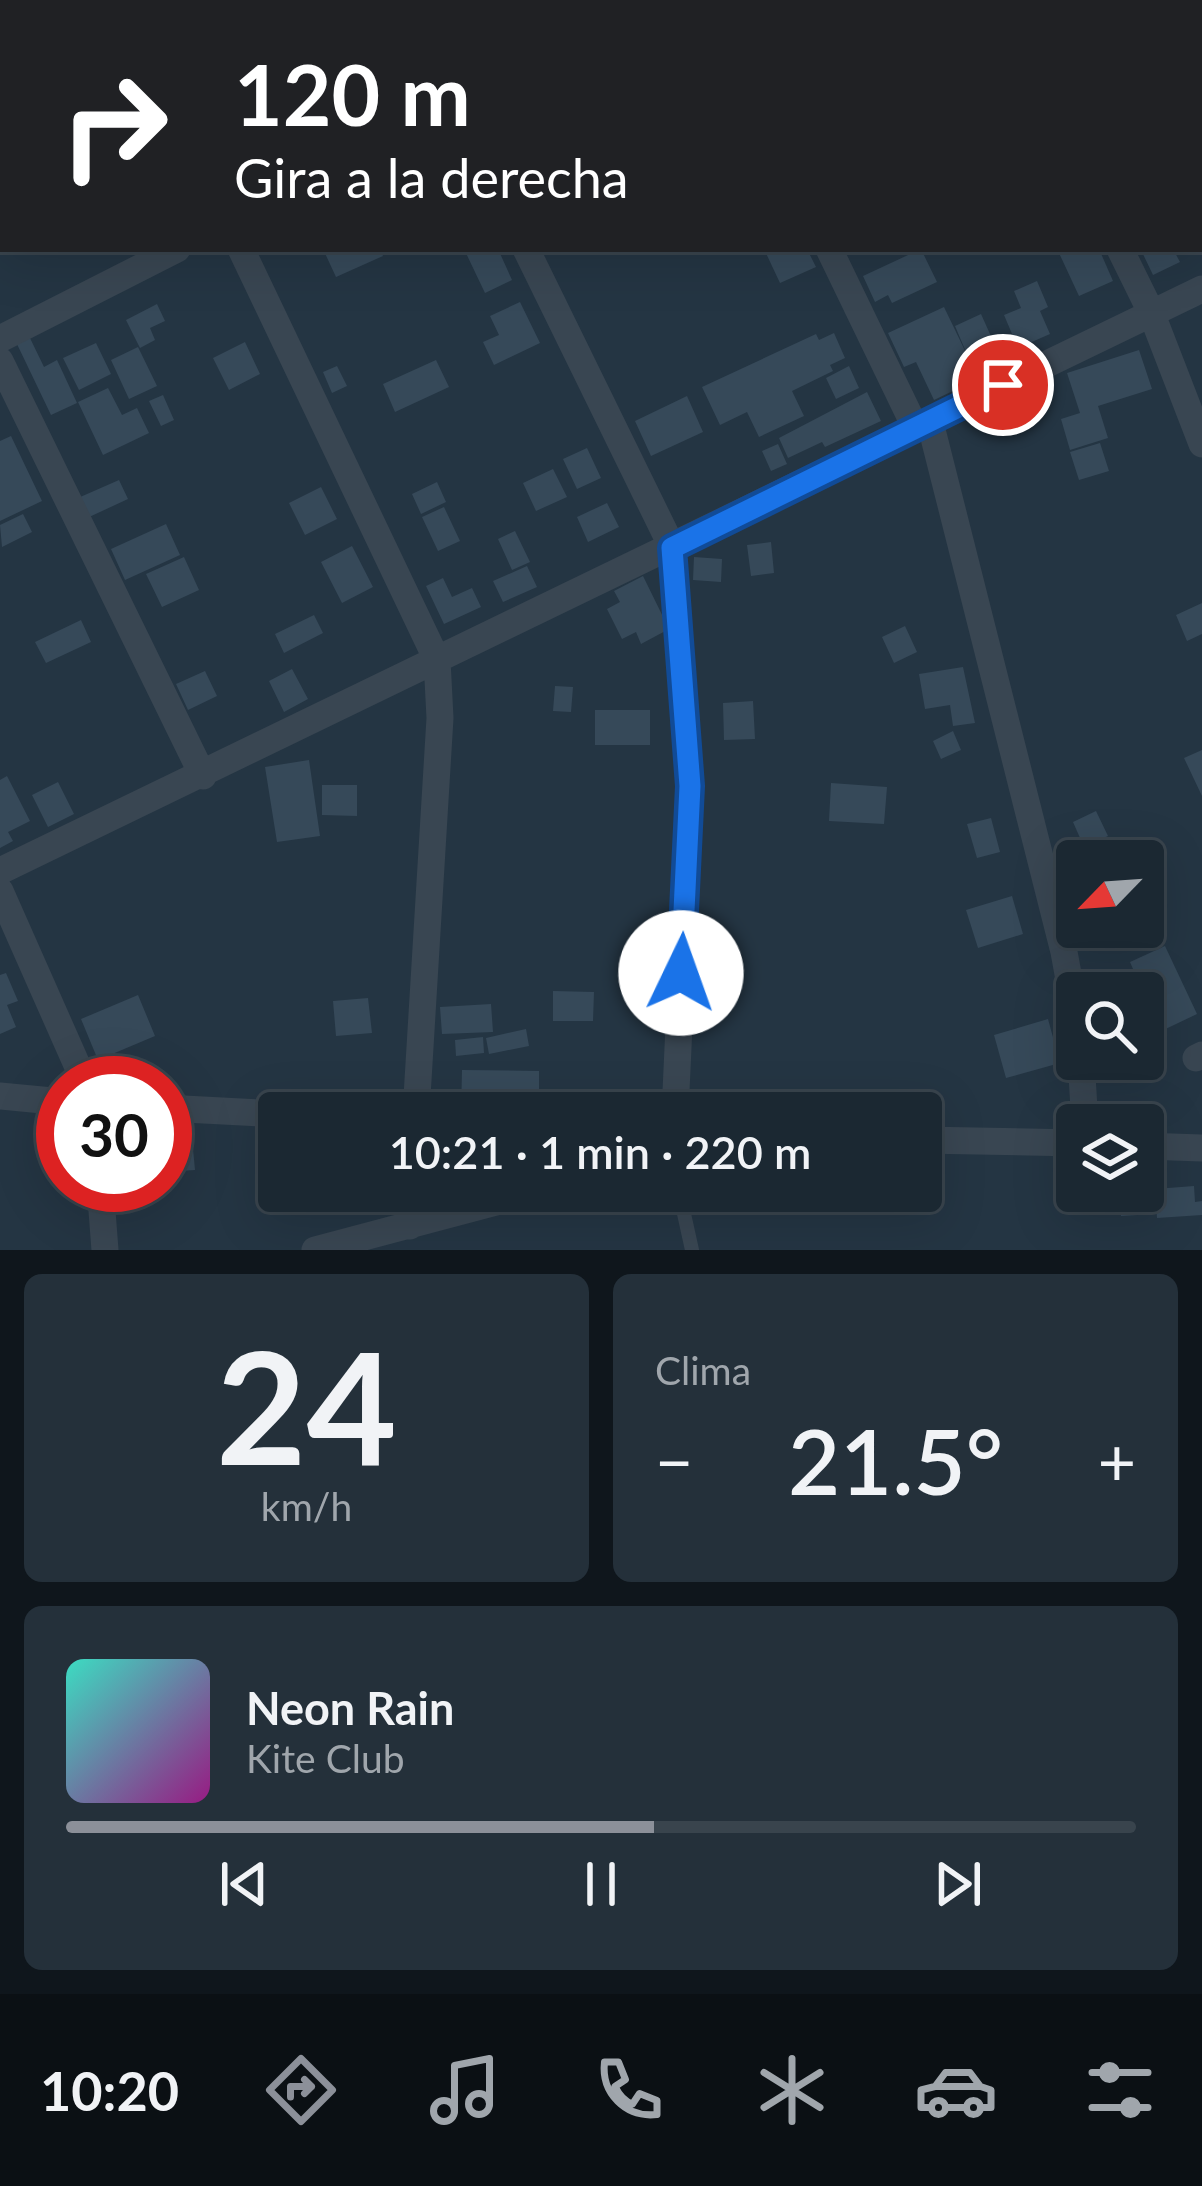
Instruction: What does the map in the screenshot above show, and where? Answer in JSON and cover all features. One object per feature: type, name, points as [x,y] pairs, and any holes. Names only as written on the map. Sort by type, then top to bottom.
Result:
[{"type":"street","points":[[0,339],[171,252]]},
{"type":"street","points":[[242,252],[437,660],[440,718],[417,1092]]},
{"type":"street","points":[[527,252],[672,548],[690,786],[676,1092]]},
{"type":"street","points":[[831,252],[923,425],[1068,972]]},
{"type":"street","points":[[1121,252],[1202,444]]},
{"type":"street","points":[[0,872],[1202,289]]},
{"type":"street","points":[[0,362],[203,776]]},
{"type":"street","points":[[0,891],[73,1056]]},
{"type":"street","points":[[0,1096],[36,1099]]},
{"type":"street","points":[[192,1109],[258,1113]]},
{"type":"street","points":[[942,1141],[1056,1143]]},
{"type":"street","points":[[1164,1147],[1202,1148]]},
{"type":"street","points":[[102,1212],[105,1250]]},
{"type":"street","points":[[410,1226],[411,1212]]},
{"type":"street","points":[[315,1250],[461,1212]]},
{"type":"lane","points":[[684,1212],[692,1250]]},
{"type":"building","points":[[324,252],[381,252],[383,256],[336,277]]},
{"type":"building","points":[[465,252],[499,252],[512,280],[485,293]]},
{"type":"building","points":[[765,252],[808,252],[816,267],[780,283]]},
{"type":"building","points":[[922,252],[937,282],[892,303],[888,295],[875,302],[863,276]]},
{"type":"building","points":[[1100,252],[1113,281],[1079,296],[1059,253]]},
{"type":"building","points":[[1142,252],[1175,252],[1180,262],[1153,275]]},
{"type":"building","points":[[1037,281],[1048,307],[1040,311],[1050,334],[1018,348],[1004,315],[1021,308],[1014,291]]},
{"type":"building","points":[[520,302],[540,343],[494,365],[483,342],[499,335],[490,316]]},
{"type":"building","points":[[157,304],[165,321],[150,328],[155,340],[140,348],[126,320]]},
{"type":"building","points":[[944,307],[969,359],[955,326],[981,314],[999,354],[972,367],[978,379],[934,400],[916,362],[904,367],[888,333]]},
{"type":"building","points":[[834,333],[845,358],[830,365],[833,371],[792,391],[804,416],[759,437],[747,412],[720,425],[702,387],[816,334],[819,340]]},
{"type":"building","points":[[29,336],[44,367],[57,360],[77,403],[51,415],[16,342]]},
{"type":"building","points":[[245,342],[260,374],[229,390],[213,358]]},
{"type":"building","points":[[96,343],[111,374],[79,390],[63,358]]},
{"type":"building","points":[[138,347],[157,386],[129,399],[111,360]]},
{"type":"building","points":[[1139,350],[1152,389],[1098,406],[1108,438],[1070,450],[1061,419],[1080,413],[1067,373]]},
{"type":"building","points":[[436,360],[449,387],[395,412],[383,384]]},
{"type":"building","points":[[337,366],[347,386],[332,393],[323,372]]},
{"type":"building","points":[[849,366],[859,388],[836,399],[826,378]]},
{"type":"building","points":[[108,388],[122,415],[137,408],[149,433],[103,455],[78,402]]},
{"type":"building","points":[[867,392],[881,421],[788,458],[779,438]]},
{"type":"building","points":[[163,395],[174,420],[161,426],[149,401]]},
{"type":"building","points":[[687,396],[703,432],[651,456],[635,421]]},
{"type":"building","points":[[11,436],[42,501],[0,521],[0,441]]},
{"type":"building","points":[[1100,443],[1109,471],[1079,480],[1070,452]]},
{"type":"building","points":[[778,444],[787,464],[771,471],[762,451]]},
{"type":"building","points":[[587,448],[601,478],[577,489],[563,459]]},
{"type":"building","points":[[553,469],[567,497],[536,511],[523,483]]},
{"type":"building","points":[[119,480],[128,499],[87,518],[78,498]]},
{"type":"building","points":[[437,482],[446,502],[421,514],[412,494]]},
{"type":"building","points":[[321,487],[337,519],[305,535],[289,503]]},
{"type":"building","points":[[607,503],[619,527],[588,542],[577,517]]},
{"type":"building","points":[[444,507],[460,541],[438,551],[422,517]]},
{"type":"building","points":[[23,514],[32,532],[2,547],[0,525]]},
{"type":"building","points":[[166,524],[180,555],[125,580],[111,549]]},
{"type":"building","points":[[515,531],[530,562],[512,570],[498,539]]},
{"type":"building","points":[[771,542],[774,573],[751,576],[747,545]]},
{"type":"building","points":[[352,546],[373,587],[342,603],[321,562]]},
{"type":"building","points":[[184,557],[199,590],[162,607],[146,574]]},
{"type":"building","points":[[694,557],[722,559],[721,582],[693,580]]},
{"type":"building","points":[[527,566],[537,587],[503,602],[493,581]]},
{"type":"building","points":[[643,576],[669,629],[641,644],[636,632],[622,639],[607,609],[620,602],[614,591]]},
{"type":"building","points":[[443,578],[452,597],[472,588],[481,607],[444,624],[426,586]]},
{"type":"building","points":[[1202,603],[1202,634],[1187,641],[1176,615]]},
{"type":"building","points":[[314,615],[323,633],[284,653],[275,634]]},
{"type":"building","points":[[81,620],[91,642],[46,663],[35,642]]},
{"type":"building","points":[[905,626],[917,652],[894,663],[882,637]]},
{"type":"building","points":[[963,667],[975,723],[953,726],[950,705],[925,709],[919,674]]},
{"type":"building","points":[[292,669],[308,699],[284,712],[269,681]]},
{"type":"building","points":[[205,671],[217,696],[188,710],[176,684]]},
{"type":"building","points":[[555,686],[573,687],[571,712],[553,711]]},
{"type":"building","points":[[753,701],[755,739],[724,740],[723,703]]},
{"type":"building","points":[[595,710],[650,710],[650,745],[595,745]]},
{"type":"building","points":[[953,731],[961,750],[941,759],[933,741]]},
{"type":"building","points":[[1202,750],[1202,796],[1184,758]]},
{"type":"building","points":[[309,760],[320,836],[277,842],[265,767]]},
{"type":"building","points":[[7,776],[30,821],[8,832],[13,841],[0,848],[0,780]]},
{"type":"building","points":[[58,782],[74,814],[48,827],[32,795]]},
{"type":"building","points":[[831,783],[887,787],[884,824],[829,821]]},
{"type":"building","points":[[322,785],[357,785],[357,816],[322,815]]},
{"type":"building","points":[[1096,811],[1108,836],[1081,840],[1073,822]]},
{"type":"building","points":[[991,818],[1000,852],[977,858],[967,824]]},
{"type":"building","points":[[1012,896],[1023,934],[978,948],[966,910]]},
{"type":"building","points":[[1164,946],[1197,1014],[1164,1030],[1164,972],[1134,972],[1130,962]]},
{"type":"building","points":[[6,973],[18,1001],[7,1005],[16,1027],[0,1034],[0,975]]},
{"type":"building","points":[[553,991],[594,992],[593,1021],[553,1021]]},
{"type":"building","points":[[138,995],[155,1036],[108,1056],[96,1056],[81,1019]]},
{"type":"building","points":[[368,998],[372,1033],[336,1036],[333,1001]]},
{"type":"building","points":[[491,1004],[493,1032],[442,1034],[440,1007]]},
{"type":"building","points":[[1048,1019],[1056,1064],[1006,1078],[994,1035]]},
{"type":"building","points":[[526,1029],[529,1046],[489,1054],[486,1038]]},
{"type":"building","points":[[483,1037],[484,1053],[456,1056],[455,1040]]},
{"type":"building","points":[[462,1070],[539,1071],[539,1092],[461,1092]]},
{"type":"building","points":[[1194,1186],[1195,1202],[1202,1201],[1202,1215],[1157,1218],[1157,1212],[1164,1212],[1164,1188]]},
{"type":"building","points":[[1121,1212],[1154,1212],[1154,1214],[1121,1216]]},
{"type":"route","points":[[681,973],[690,786],[672,548],[1003,385]]}]
